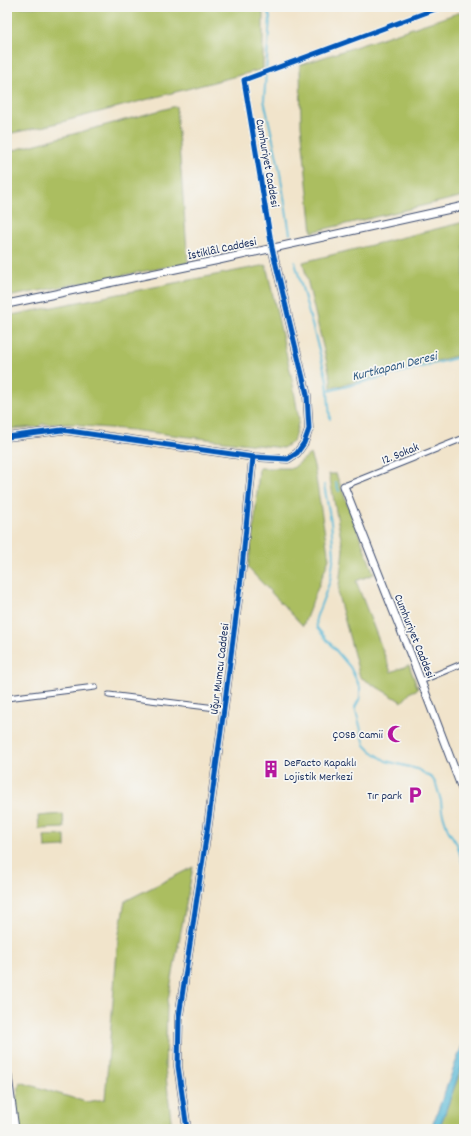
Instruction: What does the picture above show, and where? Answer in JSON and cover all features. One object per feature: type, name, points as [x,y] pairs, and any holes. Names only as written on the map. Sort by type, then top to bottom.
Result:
[{"type":"street","name":"Cumhuriyet Caddesi","points":[[272,248],[244,80],[441,7]]},
{"type":"street","name":"İstiklâl Caddesi","points":[[7,304],[212,262],[464,206]]},
{"type":"street","points":[[7,437],[62,430],[253,457],[288,459],[297,453],[304,443],[309,429],[307,395],[272,248]]},
{"type":"street","name":"12. Sokak","points":[[344,486],[464,438]]},
{"type":"street","name":"Uğur Mumcu Caddesi","points":[[187,1129],[178,1066],[179,1016],[224,709],[241,578],[253,457]]},
{"type":"street","name":"Cumhuriyet Caddesi","points":[[344,486],[464,794]]},
{"type":"street","points":[[421,681],[464,663]]},
{"type":"street","points":[[7,698],[95,687]]},
{"type":"street","points":[[109,695],[224,709]]},
{"type":"street","points":[[7,1069],[15,1129]]},
{"type":"green space","points":[[7,7],[261,7],[263,13],[263,69],[46,126],[7,134]]},
{"type":"green space","points":[[464,11],[464,196],[312,232],[301,125],[300,65]]},
{"type":"green space","points":[[176,106],[188,263],[7,297],[7,152]]},
{"type":"green space","points":[[464,222],[464,354],[331,388],[331,380],[303,262]]},
{"type":"green space","points":[[266,265],[292,379],[299,420],[293,442],[283,448],[122,429],[82,426],[78,424],[42,424],[38,427],[7,429],[7,316]]},
{"type":"green space","points":[[310,454],[314,466],[329,559],[303,626],[248,568],[255,518],[259,468],[293,468]]},
{"type":"green space","points":[[329,474],[336,474],[374,574],[356,581],[391,672],[409,665],[418,689],[411,692],[402,702],[360,677],[338,595],[343,549]]},
{"type":"green space","points":[[63,814],[64,828],[39,829],[38,816]]},
{"type":"green space","points":[[65,835],[65,847],[45,848],[44,836]]},
{"type":"green space","points":[[193,867],[167,1005],[165,1067],[172,1129],[19,1129],[15,1106],[20,1082],[86,1102],[105,1099],[118,939],[125,901]]},
{"type":"green space","points":[[464,1061],[464,1129],[439,1129]]},
{"type":"water","points":[[464,1040],[464,1061],[439,1129],[431,1129]]},
{"type":"waterway","points":[[265,7],[270,17],[264,100],[279,167],[290,234]]},
{"type":"waterway","points":[[295,262],[327,380],[330,419]]},
{"type":"waterway","name":"Kurtkapanı Deresi","points":[[328,391],[464,356]]},
{"type":"waterway","points":[[336,483],[339,491]]},
{"type":"waterway","points":[[324,485],[331,522],[334,555],[330,581],[316,618],[317,628],[350,667],[360,687],[360,698],[355,707],[365,745],[386,761],[417,769],[432,778],[436,784],[448,830],[457,844],[464,868]]},
{"type":"cycle path","points":[[7,437],[62,430],[253,457],[288,459],[297,453],[304,443],[309,429],[307,395],[272,248],[244,80],[441,7]]},
{"type":"cycle path","points":[[187,1129],[178,1066],[179,1016],[224,709],[241,578],[253,457]]},
{"type":"place","name":"ÇOSB Camii","points":[[396,734]]},
{"type":"place","name":"DeFacto Kapaklı Lojistik Merkezi","points":[[271,769]]},
{"type":"place","name":"Tır park","points":[[415,795]]}]
